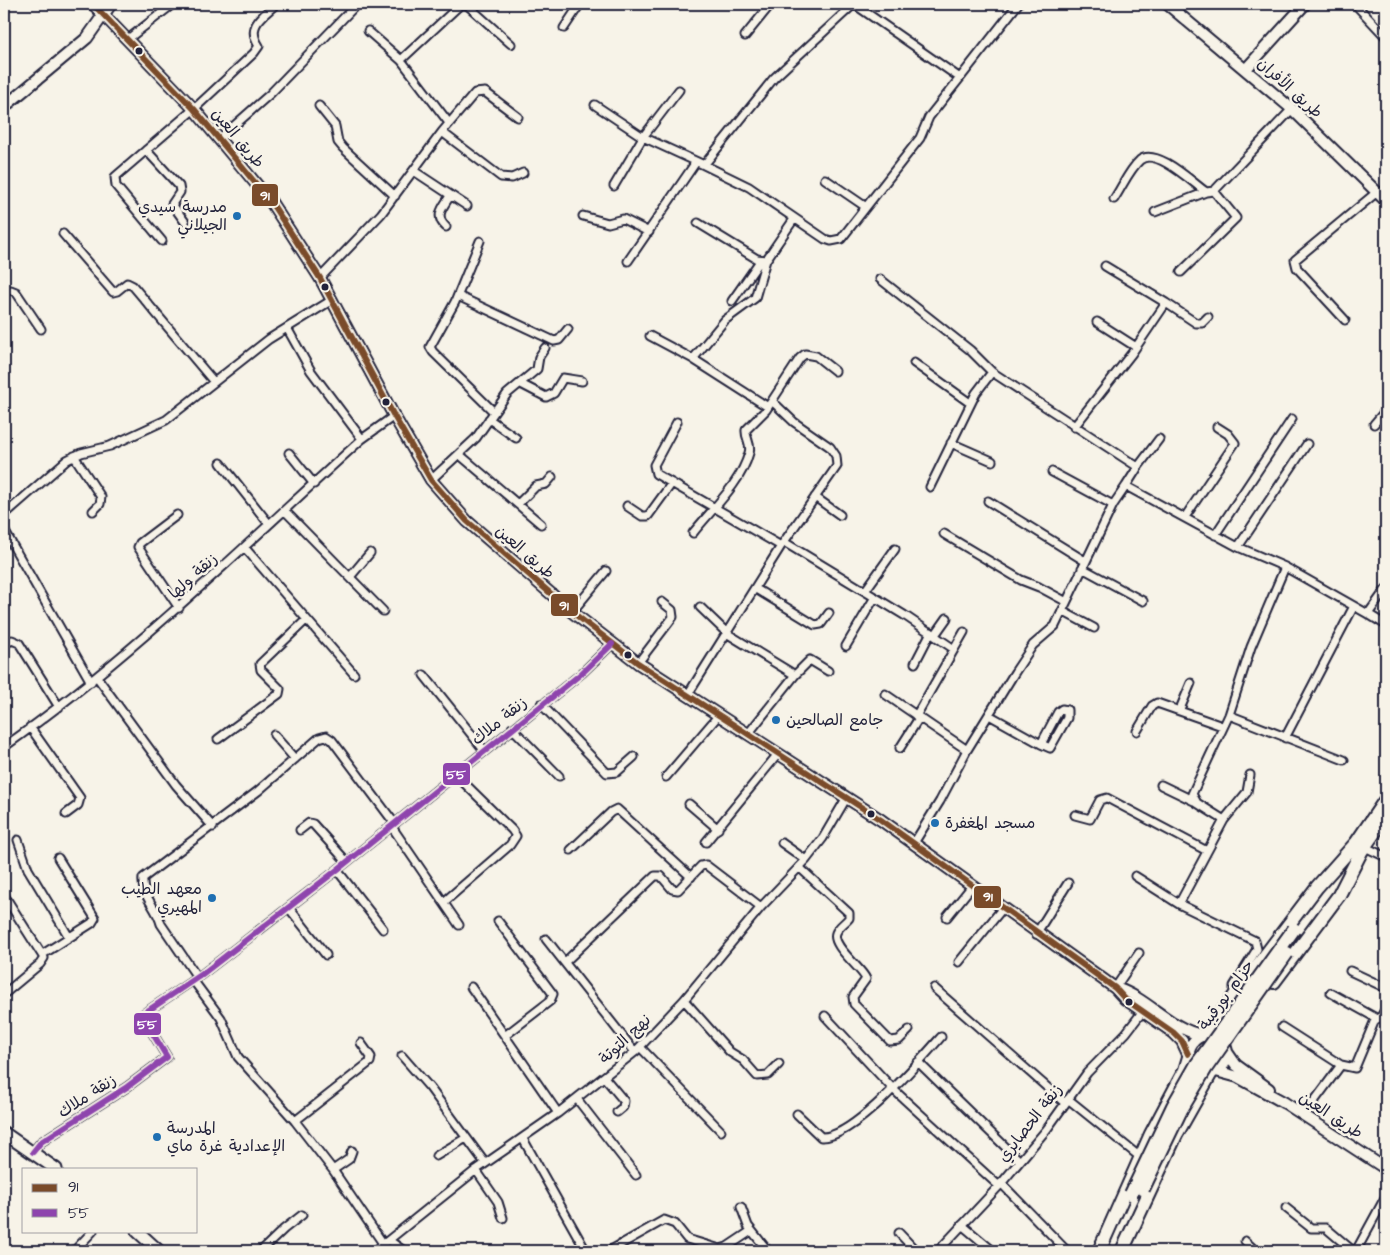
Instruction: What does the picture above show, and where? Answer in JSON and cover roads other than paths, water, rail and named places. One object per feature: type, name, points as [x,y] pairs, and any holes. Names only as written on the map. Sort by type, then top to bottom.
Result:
[{"type":"highway","name":"حزام بورقيبة","points":[[1361,847],[1386,799]]},
{"type":"highway","name":"حزام بورقيبة","points":[[1104,1251],[1206,1068],[1297,932],[1386,816]]},
{"type":"highway","points":[[1203,1035],[1236,995],[1317,888],[1361,847]]},
{"type":"highway","points":[[1227,1051],[1339,895],[1361,847]]},
{"type":"highway","points":[[1099,1251],[1140,1157],[1183,1074],[1189,1056]]},
{"type":"highway","points":[[1122,1251],[1176,1135],[1214,1072]]},
{"type":"highway","name":"حزام بورقيبة","points":[[1114,1251],[1135,1196]]},
{"type":"main road","name":"طريق العين","points":[[93,4],[194,109],[271,202],[320,278],[394,416],[431,480],[467,521],[572,612],[638,663],[914,843],[1036,934],[1116,988],[1130,993],[1185,1030],[1203,1035]]},
{"type":"main road","points":[[4,107],[75,50],[105,16],[112,4]]},
{"type":"main road","name":"طريق الأفران","points":[[1167,4],[1292,109],[1382,194]]},
{"type":"main road","points":[[1246,69],[1305,4]]},
{"type":"main road","name":"طريق العين","points":[[1116,988],[1125,999],[1174,1033],[1182,1041],[1189,1056]]},
{"type":"main road","points":[[1203,1035],[1219,1038],[1227,1051],[1223,1066],[1214,1072],[1198,1071],[1193,1066],[1189,1056],[1192,1043],[1203,1035]]},
{"type":"main road","name":"طريق العين","points":[[1227,1051],[1236,1065],[1285,1103]]},
{"type":"main road","name":"طريق العين","points":[[1214,1072],[1238,1078],[1285,1103],[1386,1169]]},
{"type":"main road","points":[[4,1133],[55,1168]]},
{"type":"main road","points":[[138,1232],[159,1251]]},
{"type":"street","points":[[128,39],[173,4]]},
{"type":"street","points":[[162,241],[114,183],[115,177],[194,109],[254,53],[258,46],[253,36],[254,28],[276,4]]},
{"type":"street","points":[[219,139],[270,94],[357,4]]},
{"type":"street","points":[[401,60],[461,4]]},
{"type":"street","points":[[466,4],[511,44]]},
{"type":"street","points":[[564,28],[580,4]]},
{"type":"street","points":[[745,36],[771,4]]},
{"type":"street","points":[[704,165],[774,78],[854,4],[960,78]]},
{"type":"street","points":[[595,105],[643,137],[749,187],[825,239],[834,241],[846,234],[920,138],[930,117],[1018,4]]},
{"type":"street","points":[[1355,4],[1386,37]]},
{"type":"street","points":[[368,31],[401,60],[449,123]]},
{"type":"street","points":[[614,186],[643,137],[679,90]]},
{"type":"street","points":[[320,278],[376,219],[449,123],[479,91],[485,92],[518,117]]},
{"type":"street","points":[[319,106],[335,126],[338,142],[343,148],[395,196]]},
{"type":"street","points":[[1155,212],[1210,192],[1292,109]]},
{"type":"street","points":[[442,132],[501,177],[512,178],[523,173]]},
{"type":"street","points":[[146,150],[179,186],[180,192],[172,204],[186,222]]},
{"type":"street","points":[[1114,199],[1137,164],[1146,156],[1152,156],[1210,192],[1236,218],[1180,272]]},
{"type":"street","points":[[628,261],[696,162]]},
{"type":"street","points":[[414,171],[467,206]]},
{"type":"street","points":[[825,179],[866,208]]},
{"type":"street","points":[[1345,320],[1297,268],[1295,260],[1382,194]]},
{"type":"street","points":[[446,227],[440,220],[439,214],[450,196]]},
{"type":"street","points":[[583,216],[608,223],[623,219],[649,232]]},
{"type":"street","points":[[732,301],[794,219]]},
{"type":"street","points":[[698,223],[763,260]]},
{"type":"street","points":[[63,234],[110,290],[115,292],[127,284],[133,286],[214,382]]},
{"type":"street","points":[[480,241],[458,296],[430,348],[494,412]]},
{"type":"street","points":[[693,359],[725,320],[755,298],[763,260]]},
{"type":"street","points":[[1105,266],[1196,323],[1202,323],[1208,317]]},
{"type":"street","points":[[880,280],[970,350],[992,372],[1138,467]]},
{"type":"street","points":[[4,292],[11,290],[16,292],[40,330]]},
{"type":"street","points":[[458,296],[554,341],[559,340],[568,329]]},
{"type":"street","points":[[4,515],[74,456],[110,446],[159,424],[182,409],[214,382],[287,328],[332,300]]},
{"type":"street","points":[[1074,427],[1136,347],[1166,303]]},
{"type":"street","points":[[1098,322],[1136,347]]},
{"type":"street","points":[[287,328],[311,371],[362,439]]},
{"type":"street","points":[[650,336],[770,404],[830,447],[836,456],[837,466],[782,544],[756,589],[688,696]]},
{"type":"street","points":[[431,480],[460,455],[507,394],[539,367],[539,358],[545,348]]},
{"type":"street","points":[[693,533],[729,489],[748,457],[750,447],[746,430],[770,404],[805,354],[816,356],[835,371]]},
{"type":"street","points":[[914,363],[970,403]]},
{"type":"street","points":[[930,487],[970,403],[992,372]]},
{"type":"street","points":[[521,384],[546,397],[554,393],[563,378],[582,382]]},
{"type":"street","points":[[1374,424],[1386,410]]},
{"type":"street","name":"زنقة ولها","points":[[4,747],[59,707],[179,608],[362,439],[394,416]]},
{"type":"street","points":[[489,419],[516,438]]},
{"type":"street","points":[[1215,535],[1292,419]]},
{"type":"street","points":[[677,422],[654,468],[656,474],[865,591],[954,648]]},
{"type":"street","points":[[1185,517],[1235,443],[1228,434],[1217,427]]},
{"type":"street","points":[[914,843],[940,801],[967,750],[1033,645],[1053,628],[1112,505],[1159,439]]},
{"type":"street","points":[[951,443],[992,461]]},
{"type":"street","points":[[1238,547],[1307,444]]},
{"type":"street","points":[[289,453],[314,484]]},
{"type":"street","points":[[460,455],[541,524]]},
{"type":"street","points":[[74,456],[101,497],[100,504],[93,511]]},
{"type":"street","points":[[220,463],[269,524]]},
{"type":"street","points":[[1052,472],[1112,505]]},
{"type":"street","points":[[518,504],[534,488],[546,484],[552,477]]},
{"type":"street","points":[[627,506],[642,516],[648,516],[672,483]]},
{"type":"street","points":[[1126,486],[1152,502],[1185,517],[1238,547],[1285,567],[1386,625]]},
{"type":"street","points":[[815,497],[840,515]]},
{"type":"street","points":[[988,501],[1085,561]]},
{"type":"street","points":[[285,511],[383,611]]},
{"type":"street","points":[[178,515],[140,543],[138,547],[179,608]]},
{"type":"street","points":[[4,530],[94,679],[176,785],[213,827]]},
{"type":"street","points":[[944,534],[1021,580],[1040,587],[1066,601]]},
{"type":"street","points":[[245,548],[354,674]]},
{"type":"street","points":[[865,591],[895,549]]},
{"type":"street","points":[[350,576],[370,553]]},
{"type":"street","points":[[1194,801],[1192,794],[1222,726],[1229,715],[1251,647],[1285,567]]},
{"type":"street","points":[[1082,568],[1143,601]]},
{"type":"street","points":[[572,612],[606,570]]},
{"type":"street","points":[[756,589],[815,625],[821,624],[829,613]]},
{"type":"street","points":[[1368,614],[1386,589]]},
{"type":"street","points":[[846,646],[875,597]]},
{"type":"street","points":[[638,663],[673,617],[672,610],[662,602]]},
{"type":"street","points":[[1284,738],[1354,606]]},
{"type":"street","points":[[700,607],[728,634],[795,676]]},
{"type":"street","points":[[1062,611],[1094,628]]},
{"type":"street","points":[[915,663],[933,634],[946,618]]},
{"type":"street","points":[[218,739],[279,694],[280,689],[261,670],[260,664],[306,620]]},
{"type":"street","points":[[900,748],[964,632]]},
{"type":"street","points":[[4,644],[12,640],[18,643],[59,707]]},
{"type":"street","name":"زنقة ملاك","points":[[34,1152],[41,1142],[127,1087],[167,1057],[144,1019],[143,1014],[195,978],[338,870],[582,672],[612,644]]},
{"type":"street","points":[[748,734],[810,660],[828,671]]},
{"type":"street","points":[[424,675],[484,750]]},
{"type":"street","points":[[1180,709],[1190,683]]},
{"type":"street","points":[[885,694],[967,750]]},
{"type":"street","points":[[1137,731],[1154,704],[1161,703],[1222,726]]},
{"type":"street","points":[[541,704],[607,773],[617,772],[634,757]]},
{"type":"street","points":[[989,715],[1048,748],[1053,746],[1067,718],[1067,710],[1062,709],[1058,712],[1041,744]]},
{"type":"street","points":[[1229,715],[1344,760]]},
{"type":"street","points":[[666,777],[718,716]]},
{"type":"street","points":[[30,727],[80,798],[78,805],[66,814]]},
{"type":"street","points":[[512,728],[559,776]]},
{"type":"street","points":[[274,735],[295,759]]},
{"type":"street","points":[[404,1251],[387,1243],[295,1121],[238,1057],[221,1018],[162,924],[160,917],[142,888],[143,878],[213,827],[319,738],[330,737],[394,825],[459,925]]},
{"type":"street","points":[[706,842],[778,754]]},
{"type":"street","points":[[444,902],[510,846],[516,836],[455,774]]},
{"type":"street","points":[[1179,904],[1224,820],[1247,792],[1250,775]]},
{"type":"street","points":[[1161,785],[1194,801],[1224,820]]},
{"type":"street","name":"نهج التوتة","points":[[375,1251],[485,1163],[523,1139],[577,1099],[638,1049],[684,1000],[761,907],[806,860],[822,838],[846,797]]},
{"type":"street","points":[[1074,815],[1090,820],[1100,800],[1107,798],[1207,851]]},
{"type":"street","points":[[689,804],[718,829]]},
{"type":"street","points":[[571,850],[611,812],[617,810],[691,877]]},
{"type":"street","points":[[300,830],[309,823],[313,824],[347,862]]},
{"type":"street","points":[[18,840],[28,869],[69,937]]},
{"type":"street","points":[[782,843],[806,860]]},
{"type":"street","points":[[1361,847],[1386,857]]},
{"type":"street","points":[[43,954],[92,924],[95,918],[58,858]]},
{"type":"street","points":[[566,962],[655,876],[661,876],[672,889],[676,890],[682,887],[701,866],[706,865],[761,907]]},
{"type":"street","points":[[799,867],[849,913],[850,918],[836,933],[836,939],[866,979],[853,997],[854,1004],[890,1041],[899,1040],[909,1030]]},
{"type":"street","points":[[338,870],[384,930]]},
{"type":"street","points":[[1135,876],[1179,904],[1250,937],[1257,944],[1255,955],[1234,986],[1233,990],[1236,995]]},
{"type":"street","points":[[1036,934],[1068,883]]},
{"type":"street","points":[[947,917],[972,886]]},
{"type":"street","points":[[4,895],[43,954],[42,962],[4,994]]},
{"type":"street","points":[[289,908],[326,955]]},
{"type":"street","points":[[959,962],[1002,909]]},
{"type":"street","points":[[498,921],[553,994],[550,1000],[506,1035]]},
{"type":"street","points":[[546,939],[638,1049],[720,1131]]},
{"type":"street","points":[[1116,988],[1139,953]]},
{"type":"street","points":[[1350,971],[1386,988]]},
{"type":"street","points":[[471,986],[558,1113]]},
{"type":"street","points":[[934,988],[1066,1101],[1140,1157]]},
{"type":"street","points":[[1331,994],[1381,1018]]},
{"type":"street","points":[[684,1000],[730,1052],[743,1060],[757,1076],[768,1075],[779,1064]]},
{"type":"street","points":[[1282,1028],[1341,1065],[1355,1068],[1386,1008]]},
{"type":"street","name":"زنقة الحصايري","points":[[938,1251],[1000,1185],[1086,1073],[1126,1033],[1143,1011]]},
{"type":"street","points":[[825,1016],[894,1090],[1000,1185],[1067,1251]]},
{"type":"street","points":[[797,1114],[817,1135],[824,1138],[856,1120],[894,1090],[941,1037]]},
{"type":"street","points":[[295,1121],[370,1062],[371,1057],[361,1043]]},
{"type":"street","points":[[402,1056],[422,1079],[485,1163]]},
{"type":"street","points":[[918,1062],[1020,1161]]},
{"type":"street","points":[[1304,1115],[1341,1065]]},
{"type":"street","points":[[604,1077],[624,1100],[623,1107],[617,1112]]},
{"type":"street","points":[[577,1099],[636,1174]]},
{"type":"street","points":[[436,1156],[466,1138]]},
{"type":"street","points":[[523,1139],[586,1251]]},
{"type":"street","points":[[333,1170],[349,1159],[352,1151]]},
{"type":"street","points":[[476,1170],[498,1202],[503,1218]]},
{"type":"street","points":[[1286,1208],[1311,1228],[1326,1228],[1355,1251],[1386,1196]]},
{"type":"street","points":[[741,1207],[751,1231],[768,1251]]},
{"type":"street","points":[[261,1251],[302,1215]]},
{"type":"street","points":[[609,1251],[664,1220],[675,1224],[687,1239],[720,1248],[727,1247],[751,1231]]},
{"type":"street","points":[[962,1225],[993,1251]]},
{"type":"street","points":[[74,1251],[92,1232]]},
{"type":"street","points":[[899,1233],[916,1251]]},
{"type":"street","points":[[1245,1242],[1256,1251]]},
{"type":"place","name":"مدرسة سيدي الجيلاني","points":[[237,216]]},
{"type":"place","name":"جامع الصالحين","points":[[776,720]]},
{"type":"place","name":"مسجد المغفرة","points":[[935,823]]},
{"type":"place","name":"معهد الطيب المهيري","points":[[212,898]]},
{"type":"place","name":"المدرسة الإعدادية غرة ماي","points":[[157,1137]]}]
